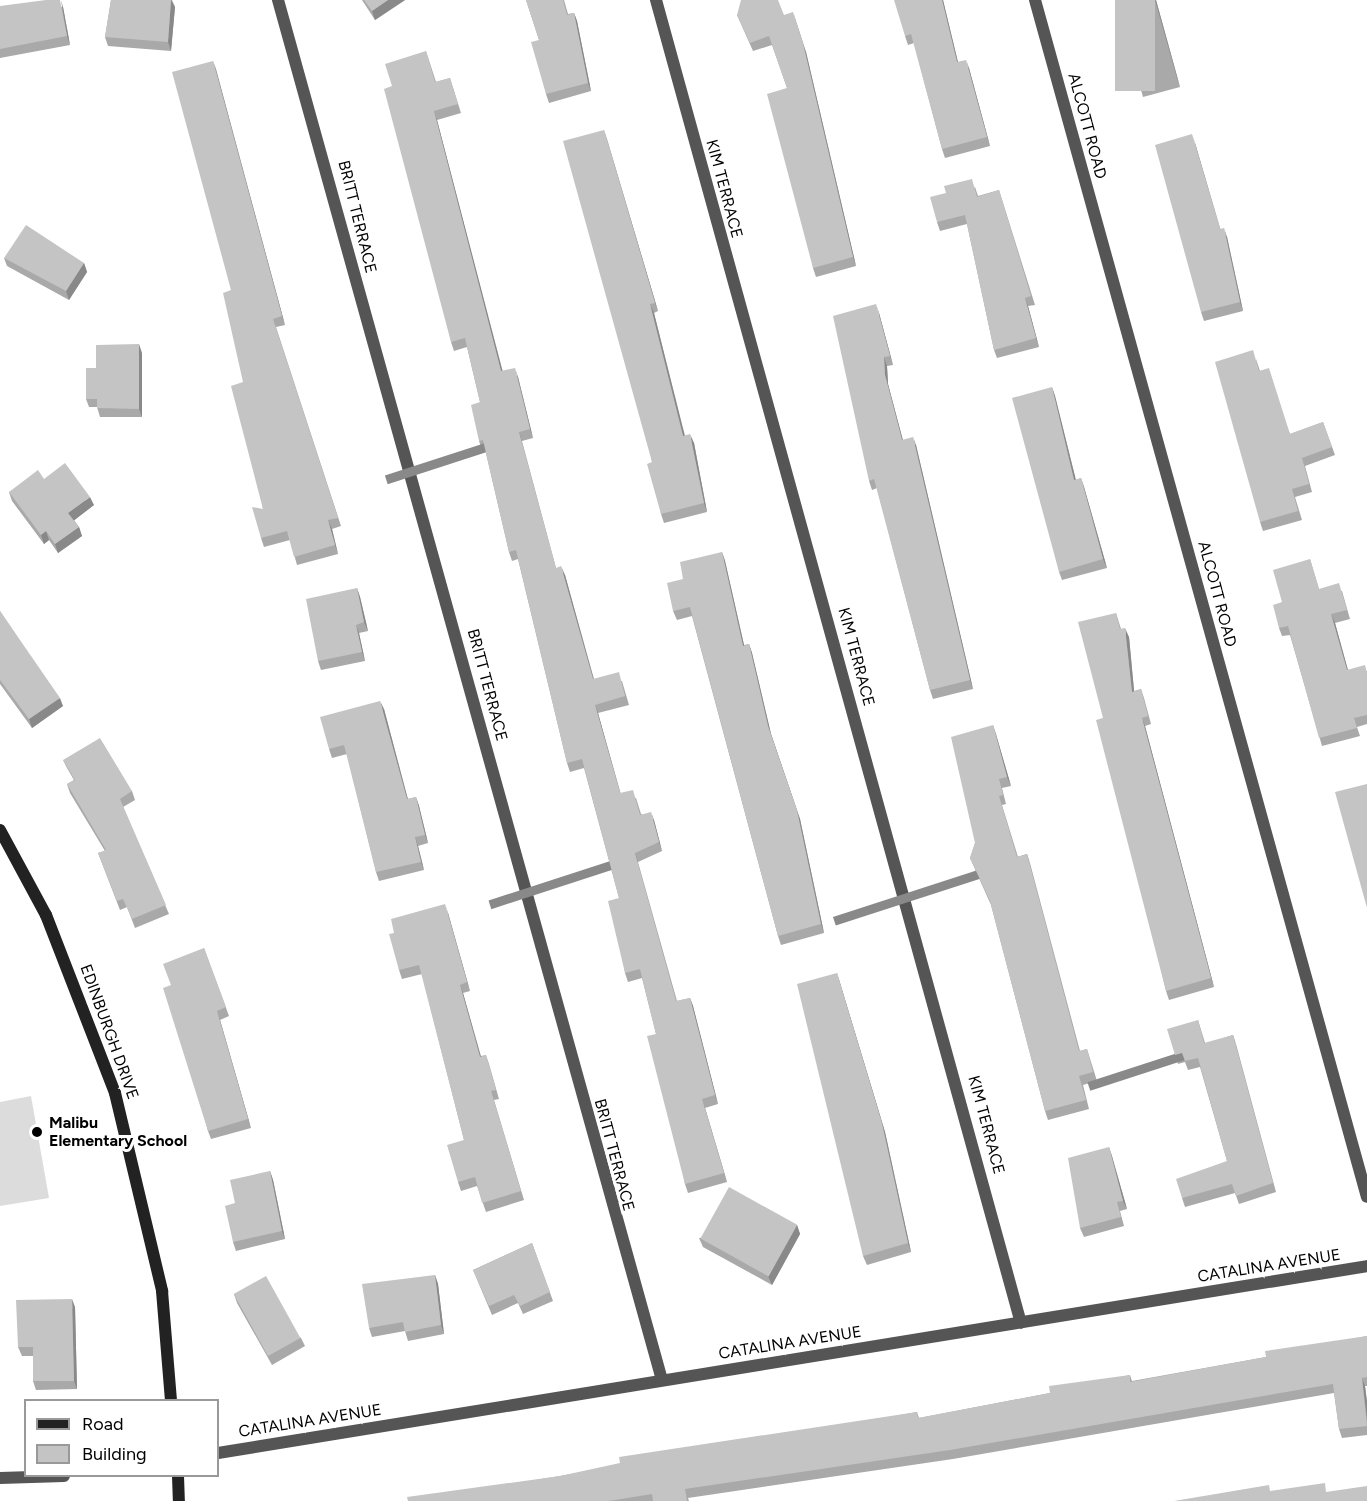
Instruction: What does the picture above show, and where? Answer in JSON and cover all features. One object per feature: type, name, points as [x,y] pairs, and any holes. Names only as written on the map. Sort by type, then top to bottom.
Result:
[{"type":"street","name":"BRITT TERRACE","points":[[278,0],[662,1380]]},
{"type":"street","name":"KIM TERRACE","points":[[656,0],[1021,1323]]},
{"type":"street","name":"ALCOTT ROAD","points":[[1035,0],[1367,1197]]},
{"type":"street","name":"EDINBURGH DRIVE","points":[[0,830],[46,915],[115,1093],[162,1291],[171,1399]]},
{"type":"street","name":"CATALINA AVENUE","points":[[219,1453],[1367,1266]]},
{"type":"street","points":[[0,1478],[32,1477]]},
{"type":"street","points":[[178,1477],[179,1501]]},
{"type":"shaded area","points":[[31,1096],[49,1198],[0,1206],[0,1102]]},
{"type":"building","points":[[60,0],[67,36],[0,49],[0,6]]},
{"type":"building","points":[[111,0],[171,0],[168,42],[105,37]]},
{"type":"building","points":[[364,0],[388,0],[372,11]]},
{"type":"building","points":[[526,0],[563,0],[567,15],[574,13],[588,83],[546,94],[531,42],[539,40]]},
{"type":"building","points":[[741,0],[778,0],[784,15],[793,12],[803,43],[853,257],[813,268],[767,94],[787,88],[769,36],[750,43],[737,15]]},
{"type":"building","points":[[894,0],[942,0],[957,62],[966,60],[987,137],[942,149],[911,34],[905,36]]},
{"type":"building","points":[[1115,0],[1155,0],[1155,91],[1115,91]]},
{"type":"building","points":[[426,51],[435,82],[450,78],[458,104],[434,111],[501,371],[515,368],[530,429],[519,432],[556,568],[561,566],[593,679],[619,672],[625,696],[595,705],[620,793],[633,790],[640,815],[651,812],[659,842],[635,853],[676,1001],[690,998],[715,1095],[702,1099],[724,1173],[685,1184],[647,1036],[656,1034],[640,969],[625,973],[608,901],[619,898],[582,759],[567,763],[516,550],[509,552],[483,440],[479,441],[471,405],[480,402],[465,338],[451,342],[384,89],[392,86],[385,64]]},
{"type":"building","points":[[213,61],[282,316],[273,319],[338,518],[328,520],[335,545],[294,557],[287,531],[261,538],[252,507],[263,509],[231,386],[243,382],[223,293],[231,290],[172,72]]},
{"type":"building","points":[[604,130],[655,303],[650,304],[683,436],[690,434],[704,503],[661,514],[647,464],[652,462],[563,141]]},
{"type":"building","points":[[1192,134],[1220,229],[1224,228],[1240,302],[1201,312],[1155,145]]},
{"type":"building","points":[[972,179],[977,197],[999,190],[1031,296],[1025,298],[1036,338],[994,350],[965,215],[937,222],[930,197],[946,193],[944,186]]},
{"type":"building","points":[[26,225],[84,263],[66,291],[4,258]]},
{"type":"building","points":[[876,304],[890,356],[884,357],[885,375],[902,440],[913,437],[970,680],[930,690],[874,479],[869,481],[833,316]]},
{"type":"building","points":[[139,344],[139,409],[97,408],[97,399],[86,399],[86,368],[96,368],[96,345]]},
{"type":"building","points":[[1253,350],[1259,371],[1269,368],[1290,434],[1323,422],[1332,447],[1302,458],[1309,484],[1292,489],[1298,511],[1260,522],[1215,362]]},
{"type":"building","points":[[1052,387],[1074,480],[1081,478],[1103,559],[1059,572],[1012,398]]},
{"type":"building","points":[[65,463],[90,497],[68,513],[79,527],[55,544],[46,531],[41,535],[9,492],[38,470],[44,479]]},
{"type":"building","points":[[722,552],[743,646],[749,644],[768,726],[797,810],[821,924],[778,936],[690,607],[673,611],[667,583],[683,579],[680,562]]},
{"type":"building","points":[[1310,559],[1319,589],[1339,583],[1347,610],[1331,614],[1347,670],[1365,665],[1367,673],[1367,715],[1354,718],[1357,728],[1319,738],[1288,626],[1279,628],[1273,605],[1282,602],[1273,570]]},
{"type":"building","points":[[357,588],[364,622],[356,625],[362,652],[318,661],[306,599]]},
{"type":"building","points":[[0,611],[60,698],[29,719],[0,680]]},
{"type":"building","points":[[1116,613],[1120,629],[1125,628],[1132,692],[1141,689],[1148,716],[1142,718],[1211,978],[1166,991],[1096,720],[1103,718],[1078,622]]},
{"type":"building","points":[[380,701],[407,799],[416,797],[425,835],[415,837],[421,862],[376,872],[344,745],[329,749],[320,717]]},
{"type":"building","points":[[993,725],[1007,777],[999,779],[1003,795],[999,796],[1017,857],[1027,854],[1079,1051],[1087,1049],[1093,1072],[1079,1076],[1086,1100],[1045,1111],[990,901],[970,858],[975,843],[951,737]]},
{"type":"building","points":[[100,738],[132,791],[120,799],[166,905],[132,919],[123,899],[117,901],[98,853],[106,850],[67,784],[75,780],[63,760]]},
{"type":"building","points":[[1367,784],[1367,908],[1335,792]]},
{"type":"building","points":[[445,904],[467,982],[460,985],[480,1057],[486,1055],[496,1090],[491,1091],[521,1191],[482,1203],[475,1177],[458,1182],[447,1145],[464,1140],[419,965],[399,970],[389,934],[394,933],[391,919]]},
{"type":"building","points":[[204,948],[226,1007],[217,1011],[248,1119],[208,1131],[163,988],[171,985],[163,964]]},
{"type":"building","points":[[837,973],[882,1123],[908,1243],[863,1256],[797,984]]},
{"type":"building","points":[[1198,1020],[1204,1043],[1233,1035],[1273,1183],[1236,1196],[1232,1184],[1182,1198],[1176,1179],[1227,1161],[1198,1058],[1185,1061],[1182,1053],[1175,1055],[1167,1029]]},
{"type":"building","points":[[1109,1147],[1123,1201],[1117,1202],[1121,1217],[1080,1228],[1068,1158]]},
{"type":"building","points":[[270,1171],[282,1231],[233,1242],[225,1206],[235,1203],[230,1180]]},
{"type":"building","points":[[729,1187],[797,1225],[769,1276],[700,1239]]},
{"type":"building","points":[[532,1243],[550,1292],[520,1306],[514,1295],[489,1306],[473,1270]]},
{"type":"building","points":[[435,1275],[441,1325],[405,1332],[403,1322],[369,1328],[362,1284]]},
{"type":"building","points":[[266,1276],[300,1338],[268,1356],[234,1294]]},
{"type":"building","points":[[72,1299],[74,1381],[33,1381],[33,1347],[18,1347],[16,1300]]},
{"type":"building","points":[[1367,1336],[1367,1377],[1362,1378],[1367,1426],[1339,1429],[1333,1384],[950,1450],[685,1489],[687,1501],[653,1501],[652,1494],[609,1501],[408,1501],[407,1497],[560,1476],[620,1463],[619,1457],[917,1412],[918,1418],[1050,1393],[1049,1386],[1130,1375],[1130,1382],[1266,1357],[1265,1351]]},
{"type":"building","points":[[1325,1483],[1326,1492],[1367,1486],[1367,1501],[1174,1501],[1269,1485],[1270,1491]]},
{"type":"place","name":"Malibu Elementary School","points":[[37,1132]]}]
